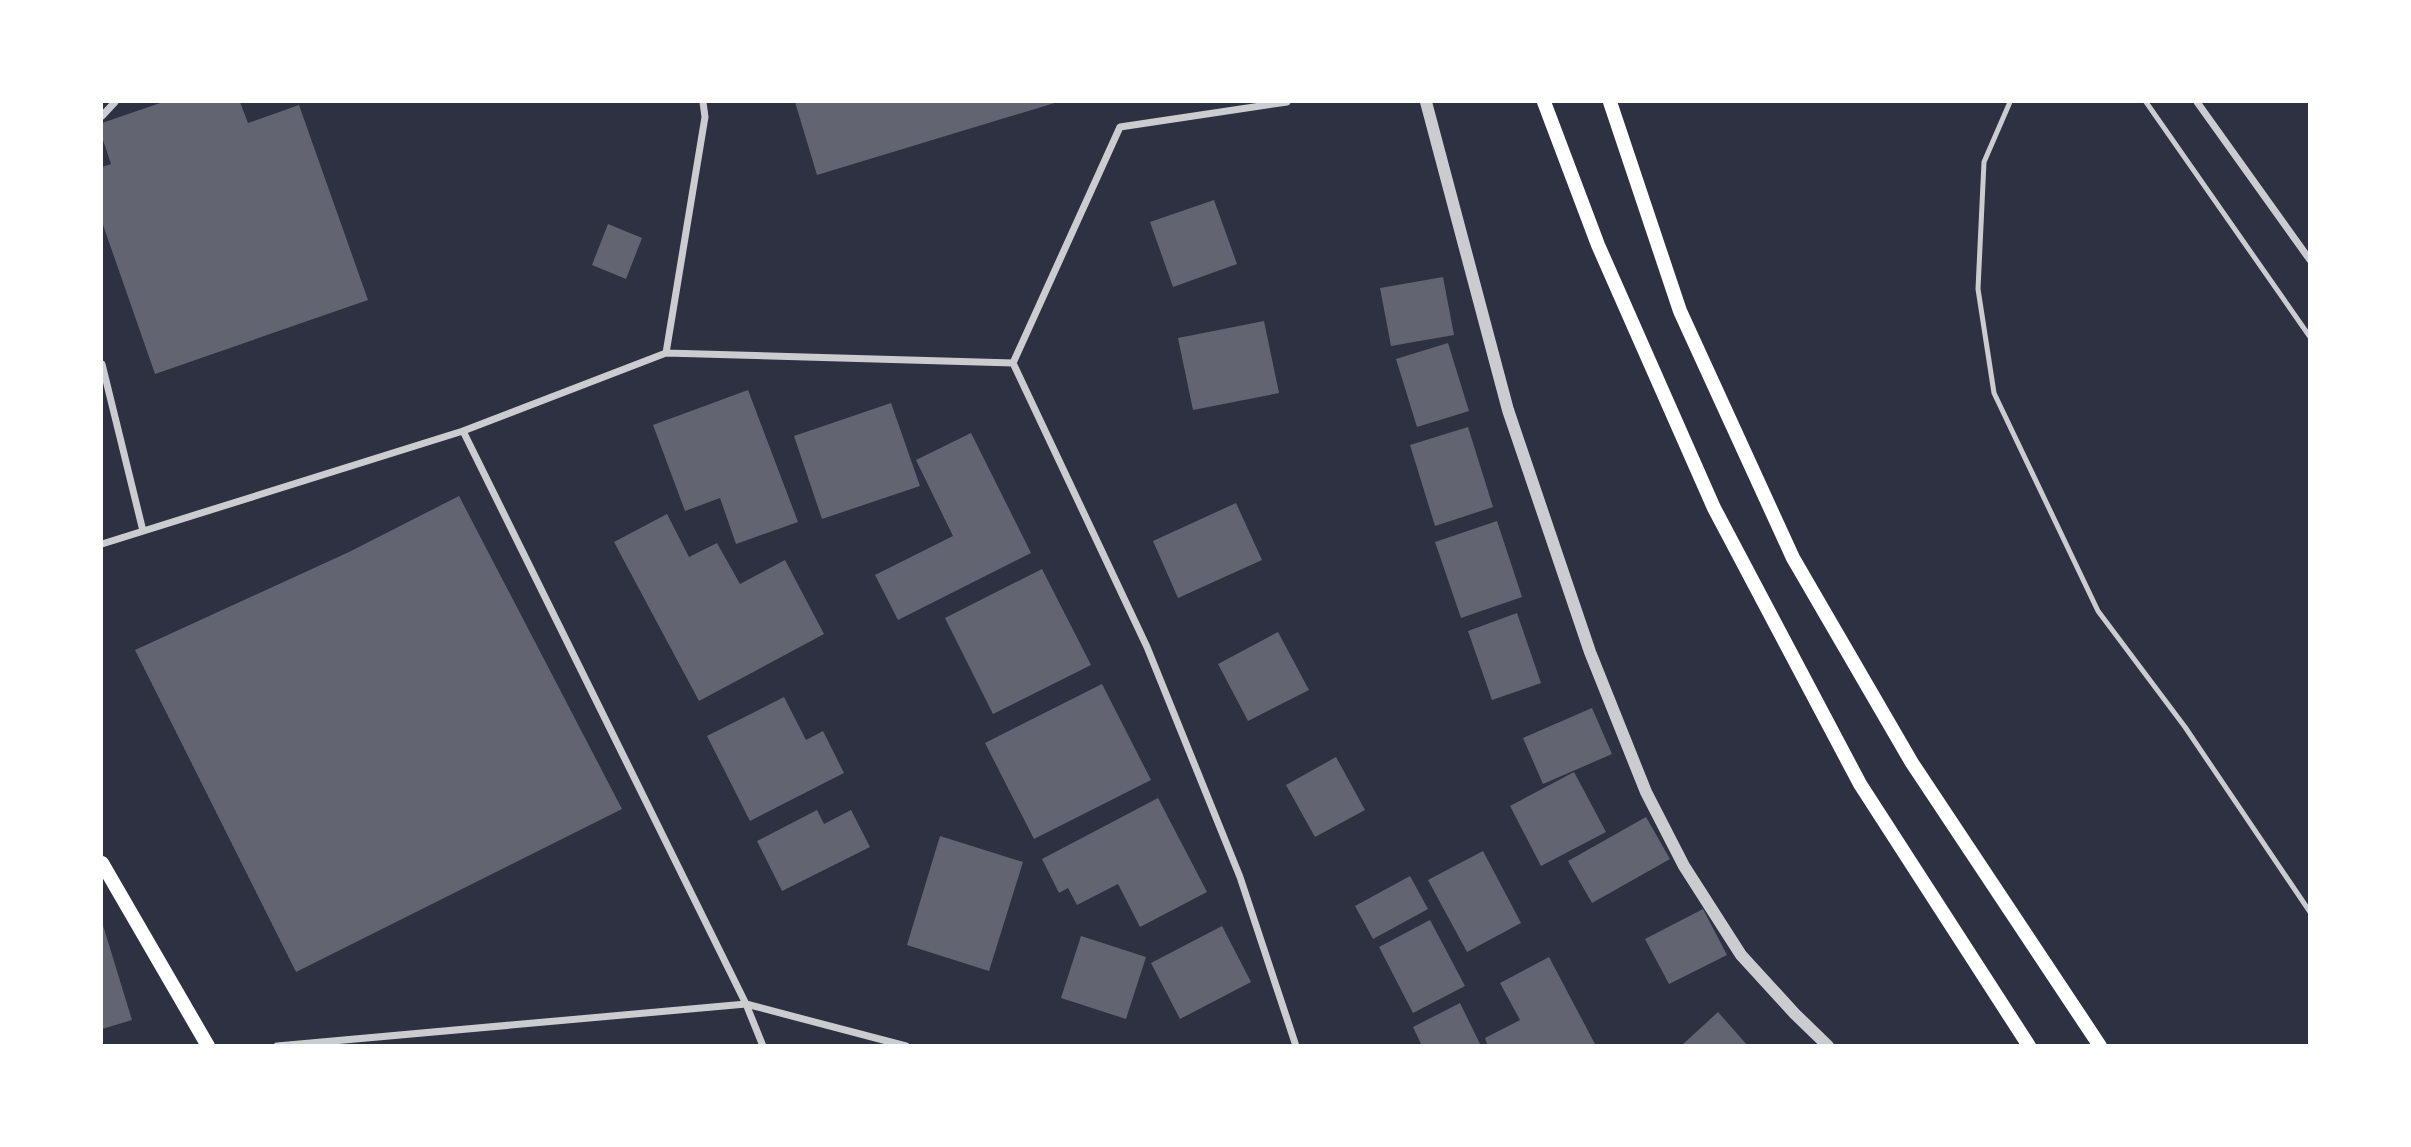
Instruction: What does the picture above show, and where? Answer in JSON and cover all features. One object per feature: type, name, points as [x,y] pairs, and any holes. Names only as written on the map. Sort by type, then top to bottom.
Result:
[{"type":"main road","points":[[1544,102],[1598,245],[1714,508],[1860,785],[2029,1045]]},
{"type":"main road","points":[[1610,102],[1680,311],[1793,558],[1912,763],[2100,1045]]},
{"type":"main road","points":[[102,863],[208,1045]]},
{"type":"street","points":[[102,116],[116,102]]},
{"type":"street","points":[[666,353],[705,117],[703,102]]},
{"type":"street","points":[[1287,102],[1120,127],[1013,363],[1147,647],[1240,877],[1296,1045]]},
{"type":"street","points":[[1426,102],[1508,410],[1590,652],[1646,792],[1685,866],[1741,955],[1828,1045]]},
{"type":"street","points":[[2197,102],[2309,260]]},
{"type":"street","points":[[102,544],[463,431],[666,353],[1013,363]]},
{"type":"street","points":[[102,364],[143,531]]},
{"type":"street","points":[[463,431],[746,1004],[763,1045]]},
{"type":"street","points":[[277,1045],[746,1004],[906,1045]]},
{"type":"lane","points":[[2010,102],[1984,162],[1978,289],[1994,393],[2098,611],[2185,727],[2309,912]]},
{"type":"lane","points":[[2146,102],[2309,337]]},
{"type":"building","points":[[163,102],[240,102],[248,123],[299,105],[368,300],[155,374],[102,222],[102,167],[111,164],[102,137],[102,123]]},
{"type":"building","points":[[795,102],[1058,102],[817,175]]},
{"type":"building","points":[[1214,200],[1237,264],[1173,287],[1150,222]]},
{"type":"building","points":[[608,224],[642,238],[626,279],[592,265]]},
{"type":"building","points":[[1443,277],[1454,335],[1391,346],[1380,288]]},
{"type":"building","points":[[1264,321],[1279,393],[1193,410],[1178,338]]},
{"type":"building","points":[[1448,343],[1469,411],[1417,427],[1396,359]]},
{"type":"building","points":[[748,390],[798,522],[736,544],[720,498],[685,511],[653,425]]},
{"type":"building","points":[[891,403],[920,486],[822,519],[794,436]]},
{"type":"building","points":[[1468,427],[1493,507],[1435,526],[1410,445]]},
{"type":"building","points":[[971,433],[1031,553],[898,620],[875,575],[953,536],[916,460]]},
{"type":"building","points":[[459,496],[622,809],[296,972],[135,650],[349,552]]},
{"type":"building","points":[[1236,503],[1262,560],[1178,598],[1153,541]]},
{"type":"building","points":[[667,514],[689,557],[717,543],[740,584],[785,560],[824,634],[699,701],[614,542]]},
{"type":"building","points":[[1497,521],[1522,597],[1461,618],[1435,542]]},
{"type":"building","points":[[1042,569],[1091,665],[993,714],[945,618]]},
{"type":"building","points":[[1517,613],[1541,683],[1492,700],[1468,631]]},
{"type":"building","points":[[1278,632],[1309,690],[1248,721],[1218,664]]},
{"type":"building","points":[[1102,684],[1151,780],[1034,839],[985,743]]},
{"type":"building","points":[[784,697],[806,740],[823,731],[844,773],[750,821],[707,736]]},
{"type":"building","points":[[1592,708],[1612,754],[1543,784],[1523,738]]},
{"type":"building","points":[[1336,757],[1365,810],[1315,837],[1286,785]]},
{"type":"building","points":[[1574,772],[1606,832],[1541,866],[1510,806]]},
{"type":"building","points":[[1158,798],[1207,892],[1140,927],[1118,884],[1077,905],[1068,888],[1059,893],[1042,859]]},
{"type":"building","points":[[817,810],[824,824],[851,810],[870,847],[782,891],[757,841]]},
{"type":"building","points":[[1646,817],[1670,859],[1592,903],[1568,861]]},
{"type":"building","points":[[940,836],[1023,862],[989,971],[907,945]]},
{"type":"building","points":[[1483,851],[1521,923],[1467,952],[1428,880]]},
{"type":"building","points":[[1410,876],[1428,909],[1373,939],[1355,906]]},
{"type":"building","points":[[1703,909],[1727,955],[1669,984],[1645,939]]},
{"type":"building","points":[[1430,920],[1465,986],[1413,1013],[1379,947]]},
{"type":"building","points":[[102,922],[132,1020],[102,1029]]},
{"type":"building","points":[[1222,926],[1251,982],[1180,1019],[1151,963]]},
{"type":"building","points":[[1081,936],[1146,957],[1126,1019],[1061,998]]},
{"type":"building","points":[[1549,957],[1596,1046],[1488,1046],[1485,1038],[1520,1020],[1500,983]]},
{"type":"building","points":[[1460,1003],[1481,1046],[1422,1046],[1413,1027]]},
{"type":"building","points":[[1718,1012],[1748,1046],[1681,1046]]}]
